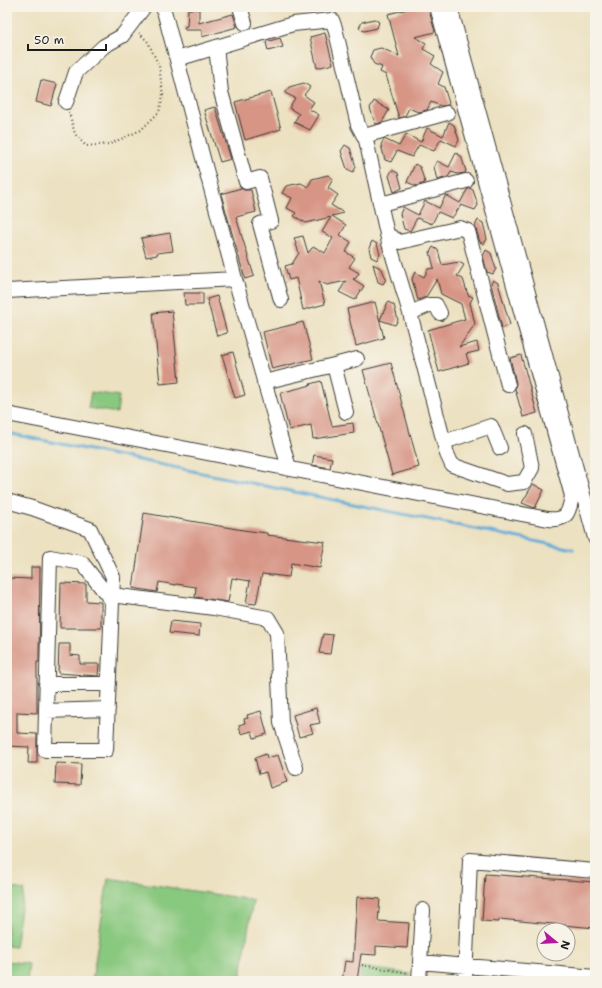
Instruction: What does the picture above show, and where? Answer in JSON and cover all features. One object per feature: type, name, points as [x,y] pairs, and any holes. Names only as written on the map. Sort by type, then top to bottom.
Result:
[{"type":"lane","points":[[66,102],[76,72],[104,46],[122,36],[144,7]]},
{"type":"lane","points":[[163,7],[235,279],[289,468]]},
{"type":"lane","points":[[240,7],[245,24]]},
{"type":"lane","points":[[7,414],[557,520],[564,517],[570,511],[572,496],[437,7]]},
{"type":"lane","points":[[450,7],[595,538]]},
{"type":"lane","points":[[177,60],[293,24],[332,20],[358,124],[364,136],[388,235],[447,454],[452,465],[507,484],[524,482],[532,468],[524,434]]},
{"type":"lane","points":[[216,47],[222,92],[246,182],[260,178],[271,221],[260,224],[281,300]]},
{"type":"lane","points":[[364,136],[447,113]]},
{"type":"lane","points":[[381,204],[466,181]]},
{"type":"lane","points":[[388,235],[400,242],[460,228],[468,231],[508,385]]},
{"type":"lane","points":[[7,291],[235,279]]},
{"type":"lane","points":[[410,313],[429,305],[436,305],[440,313]]},
{"type":"lane","points":[[264,382],[357,359]]},
{"type":"lane","points":[[334,365],[346,412]]},
{"type":"lane","points":[[444,442],[491,426],[500,448]]},
{"type":"lane","points":[[7,501],[32,508],[90,529],[113,578],[112,598],[108,709],[106,750],[45,750],[50,557],[82,563],[112,598],[214,608],[268,618],[277,633],[281,723],[296,768]]},
{"type":"lane","points":[[46,684],[109,684]]},
{"type":"lane","points":[[46,711],[108,709]]},
{"type":"lane","points":[[464,981],[470,860],[595,871]]},
{"type":"lane","points":[[423,910],[419,973],[465,966],[595,977]]},
{"type":"path","points":[[66,102],[75,134],[86,146],[110,144],[141,130],[159,112],[164,96],[159,66],[148,42],[131,26]]},
{"type":"path","points":[[362,965],[419,973]]},
{"type":"green space","points":[[91,392],[119,396],[117,413],[88,408]]},
{"type":"green space","points":[[108,878],[253,900],[240,981],[92,981]]},
{"type":"green space","points":[[7,887],[24,890],[15,947],[7,946]]},
{"type":"green space","points":[[7,961],[29,964],[27,981],[7,981]]},
{"type":"green space","points":[[361,967],[410,974],[409,981],[373,981],[360,979]]},
{"type":"building","points":[[416,7],[428,7],[435,32],[415,37],[426,43],[423,49],[435,56],[431,64],[443,72],[438,84],[444,87],[449,103],[448,105],[441,106],[431,102],[427,110],[418,112],[409,108],[405,116],[399,118],[386,75],[380,72],[382,67],[374,64],[370,57],[373,50],[381,48],[399,56],[388,14]]},
{"type":"building","points":[[188,9],[199,9],[199,23],[233,14],[237,27],[202,37],[202,30],[185,30],[184,27],[187,26]]},
{"type":"building","points":[[374,19],[379,22],[377,28],[364,31],[359,28],[362,22]]},
{"type":"building","points":[[325,33],[333,64],[317,68],[310,37]]},
{"type":"building","points":[[280,38],[283,47],[268,51],[266,42]]},
{"type":"building","points":[[41,80],[57,84],[51,106],[36,102]]},
{"type":"building","points":[[304,83],[310,87],[304,95],[314,102],[309,109],[319,115],[310,130],[294,122],[299,114],[289,108],[295,98],[285,93],[289,87]]},
{"type":"building","points":[[271,92],[281,129],[245,140],[235,102]]},
{"type":"building","points":[[374,101],[389,110],[382,122],[377,124],[375,123],[370,108]]},
{"type":"building","points":[[215,107],[231,159],[220,162],[204,110]]},
{"type":"building","points":[[449,122],[454,125],[459,140],[456,146],[441,139],[434,151],[419,145],[412,157],[397,151],[391,162],[385,160],[381,145],[384,139],[399,146],[406,134],[421,142],[427,128],[443,136]]},
{"type":"building","points":[[345,145],[350,148],[356,167],[353,172],[347,169],[341,151]]},
{"type":"building","points":[[456,153],[461,156],[466,171],[465,173],[458,174],[451,172],[448,177],[437,180],[434,167],[437,161],[449,167]]},
{"type":"building","points":[[415,164],[420,167],[425,183],[416,186],[407,182]]},
{"type":"building","points":[[392,170],[398,173],[402,188],[394,192],[389,176]]},
{"type":"building","points":[[328,175],[333,179],[328,188],[338,195],[331,205],[344,213],[332,216],[346,225],[340,235],[351,242],[346,252],[355,258],[349,267],[359,273],[356,278],[353,279],[364,286],[355,300],[339,292],[346,281],[327,285],[319,281],[325,304],[303,310],[296,278],[289,280],[285,266],[292,264],[299,253],[294,238],[303,236],[308,253],[315,247],[325,253],[333,238],[322,232],[331,217],[306,223],[294,216],[296,213],[287,208],[292,198],[282,193],[286,186],[301,183],[308,187],[312,179]]},
{"type":"building","points":[[241,188],[244,190],[251,190],[256,212],[236,217],[254,276],[245,279],[221,194]]},
{"type":"building","points":[[470,188],[473,190],[478,205],[475,210],[461,205],[452,218],[438,212],[432,224],[417,218],[410,231],[404,229],[400,214],[403,207],[418,215],[425,201],[439,208],[446,195],[460,203],[467,190]]},
{"type":"building","points":[[478,220],[483,223],[487,239],[484,244],[480,242],[475,226]]},
{"type":"building","points":[[170,233],[173,251],[157,253],[157,255],[146,257],[141,238]]},
{"type":"building","points":[[372,241],[377,244],[380,254],[377,260],[371,257],[369,248]]},
{"type":"building","points":[[433,247],[438,250],[442,265],[459,262],[464,265],[457,276],[463,279],[468,295],[473,297],[470,303],[475,324],[459,347],[477,342],[479,351],[466,354],[469,363],[439,372],[428,330],[465,319],[461,304],[441,294],[437,279],[426,297],[418,300],[412,279],[415,272],[424,277],[428,269],[434,268],[430,252]]},
{"type":"building","points":[[486,250],[491,253],[496,269],[493,274],[487,272],[483,256]]},
{"type":"building","points":[[373,264],[382,269],[386,279],[383,284],[378,282]]},
{"type":"building","points":[[493,280],[498,283],[510,325],[502,328],[491,284]]},
{"type":"building","points":[[184,293],[203,293],[203,305],[185,305]]},
{"type":"building","points":[[217,296],[227,333],[217,336],[207,299]]},
{"type":"building","points":[[375,302],[384,338],[356,346],[347,309]]},
{"type":"building","points":[[388,302],[394,305],[398,320],[395,325],[380,320]]},
{"type":"building","points":[[172,311],[179,382],[160,384],[153,313]]},
{"type":"building","points":[[303,322],[313,359],[272,369],[263,332]]},
{"type":"building","points":[[233,352],[245,395],[235,398],[222,355]]},
{"type":"building","points":[[521,355],[537,413],[523,417],[515,389],[516,383],[510,358]]},
{"type":"building","points":[[391,363],[419,467],[392,475],[363,370]]},
{"type":"building","points":[[321,381],[332,426],[353,423],[354,433],[313,439],[311,425],[289,430],[280,393]]},
{"type":"building","points":[[314,455],[332,458],[330,468],[312,465]]},
{"type":"building","points":[[533,484],[544,490],[535,508],[522,503]]},
{"type":"building","points":[[144,513],[267,533],[267,535],[325,542],[320,568],[291,563],[289,577],[262,574],[256,604],[246,603],[250,581],[232,578],[228,602],[195,597],[196,587],[176,584],[159,582],[157,592],[133,588]]},
{"type":"building","points":[[31,567],[40,567],[37,713],[17,712],[17,733],[37,734],[37,763],[28,763],[29,747],[7,746],[7,578],[31,579]]},
{"type":"building","points":[[61,583],[86,584],[86,601],[101,602],[101,628],[60,628]]},
{"type":"building","points":[[171,621],[200,624],[199,636],[169,633]]},
{"type":"building","points":[[323,634],[333,635],[330,654],[319,653]]},
{"type":"building","points":[[59,644],[70,644],[70,655],[80,656],[80,664],[99,664],[98,676],[58,673]]},
{"type":"building","points":[[316,708],[320,723],[310,725],[313,733],[299,737],[293,715]]},
{"type":"building","points":[[261,711],[267,734],[254,738],[252,731],[241,734],[239,725],[245,723],[244,719],[248,718],[247,715]]},
{"type":"building","points":[[266,754],[267,758],[278,755],[287,782],[270,788],[266,772],[259,774],[255,758]]},
{"type":"building","points":[[56,763],[81,764],[80,785],[55,784]]},
{"type":"building","points":[[485,874],[595,882],[595,928],[576,926],[576,922],[536,922],[499,919],[499,922],[482,921]]},
{"type":"building","points":[[357,897],[380,899],[378,921],[409,923],[407,948],[376,946],[376,955],[361,954],[357,981],[342,981],[345,961],[353,962]]},
{"type":"waterway","points":[[7,433],[573,549]]}]
